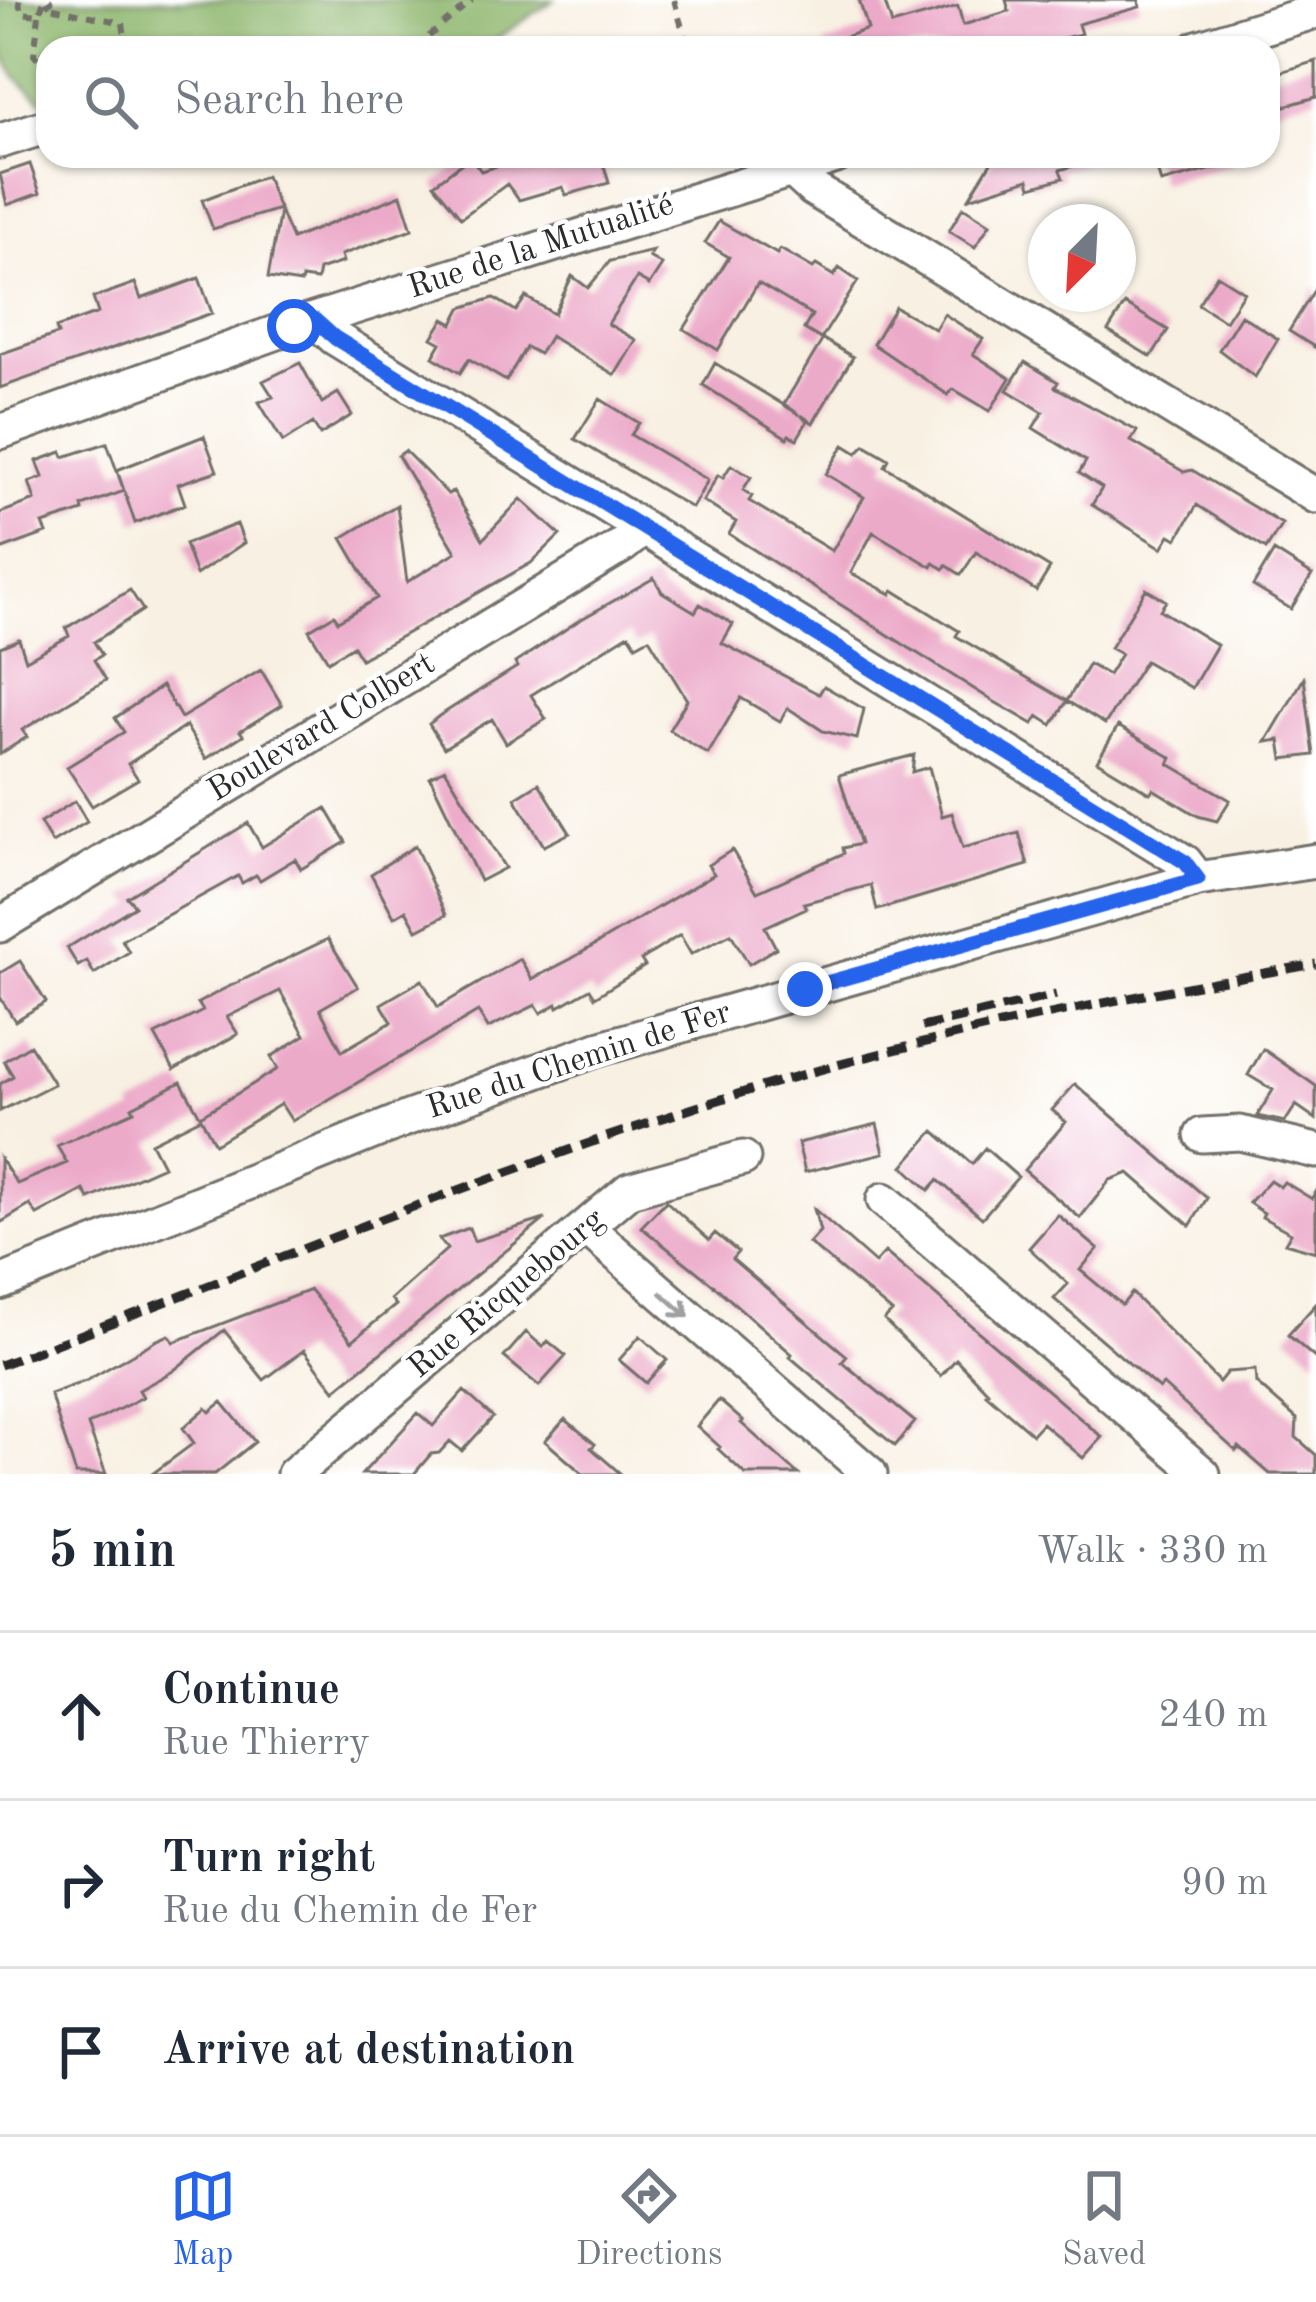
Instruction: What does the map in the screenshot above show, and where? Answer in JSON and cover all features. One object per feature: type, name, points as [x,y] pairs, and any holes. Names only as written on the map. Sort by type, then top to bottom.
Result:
[{"type":"street","points":[[1236,36],[1316,11]]},
{"type":"street","points":[[0,140],[36,130]]},
{"type":"street","name":"Rue de la Mutualité","points":[[0,432],[315,320],[798,168]]},
{"type":"street","points":[[792,170],[813,189],[1316,496]]},
{"type":"street","points":[[315,320],[335,338],[1185,862],[1198,879]]},
{"type":"street","name":"Boulevard Colbert","points":[[0,925],[643,529]]},
{"type":"street","name":"Rue du Chemin de Fer","points":[[0,1282],[407,1118],[598,1049],[1198,879],[1316,861]]},
{"type":"street","points":[[1202,1135],[1240,1133],[1316,1151]]},
{"type":"street","name":"Rue Ricquebourg","points":[[295,1474],[629,1190],[743,1158]]},
{"type":"street","points":[[884,1200],[1203,1474]]},
{"type":"street","points":[[587,1228],[870,1474]]},
{"type":"path","points":[[19,0],[21,13],[39,15]]},
{"type":"path","points":[[36,36],[39,15],[45,3],[53,0]]},
{"type":"path","points":[[429,36],[472,0]]},
{"type":"path","points":[[674,0],[684,36]]},
{"type":"path","points":[[45,3],[123,22],[125,36]]},
{"type":"green space","points":[[0,0],[554,0],[501,36],[36,36],[36,95],[12,72],[1,36]]},
{"type":"building","points":[[859,0],[884,0],[892,25],[958,6],[963,25],[1009,11],[1006,0],[1139,0],[1140,7],[1078,24],[1081,34],[1072,36],[847,36],[868,29]]},
{"type":"building","points":[[1316,61],[1316,97],[1280,108],[1280,72]]},
{"type":"building","points":[[30,164],[40,193],[7,205],[0,174]]},
{"type":"building","points":[[455,168],[605,168],[609,183],[566,195],[563,187],[519,200],[507,184],[461,218],[434,184]]},
{"type":"building","points":[[988,168],[1066,168],[1060,170],[1063,178],[1031,187],[1029,179],[969,198]]},
{"type":"building","points":[[1157,168],[1217,168],[1161,183]]},
{"type":"building","points":[[266,176],[279,209],[213,229],[202,200]]},
{"type":"building","points":[[401,195],[412,229],[341,255],[343,262],[319,270],[317,280],[302,278],[301,283],[268,278],[280,211],[292,239]]},
{"type":"building","points":[[963,207],[990,224],[975,247],[949,231]]},
{"type":"building","points":[[719,221],[777,254],[780,249],[834,276],[839,268],[858,281],[821,339],[804,329],[812,315],[758,283],[718,350],[684,329],[729,257],[705,243]]},
{"type":"building","points":[[653,251],[649,257],[662,265],[649,285],[637,278],[608,324],[636,340],[615,375],[550,336],[539,354],[526,347],[506,381],[469,359],[460,373],[433,357],[441,343],[432,338],[444,319],[453,324],[461,308],[494,298],[516,311],[526,297],[554,314],[572,276],[588,288],[610,261]]},
{"type":"building","points":[[1217,275],[1244,292],[1225,321],[1198,304]]},
{"type":"building","points":[[199,278],[212,313],[0,388],[0,354],[58,334],[56,328],[98,313],[93,298],[135,283],[141,299]]},
{"type":"building","points":[[1316,287],[1316,348],[1289,331]]},
{"type":"building","points":[[895,307],[935,329],[944,314],[983,339],[973,354],[1010,378],[990,411],[953,389],[948,395],[873,344]]},
{"type":"building","points":[[1136,311],[1168,330],[1151,357],[1108,331],[1120,312]]},
{"type":"building","points":[[1241,315],[1278,339],[1255,377],[1219,350]]},
{"type":"building","points":[[823,339],[853,357],[813,423],[801,415],[807,422],[797,439],[787,438],[703,385],[715,363],[800,415],[784,404]]},
{"type":"building","points":[[1025,362],[1058,382],[1055,387],[1137,431],[1131,441],[1184,472],[1192,470],[1282,524],[1266,549],[1197,505],[1177,539],[1170,535],[1162,548],[1092,505],[1102,488],[1079,473],[1086,461],[1033,428],[1043,412],[1007,390]]},
{"type":"building","points":[[300,363],[322,403],[338,393],[352,415],[320,435],[313,423],[283,442],[259,402],[273,397],[263,381]]},
{"type":"building","points":[[600,399],[639,423],[631,435],[708,480],[692,508],[575,439]]},
{"type":"building","points":[[204,436],[217,471],[178,484],[185,504],[135,523],[117,470]]},
{"type":"building","points":[[107,443],[124,491],[43,524],[47,533],[0,550],[0,513],[35,500],[29,482],[43,477],[37,461]]},
{"type":"building","points":[[844,445],[857,453],[865,445],[889,459],[885,466],[1050,568],[1036,591],[976,552],[961,575],[946,565],[944,569],[934,563],[932,567],[873,532],[851,573],[891,594],[893,590],[959,631],[956,636],[1067,701],[1052,725],[1038,716],[1033,724],[993,701],[729,534],[736,522],[703,501],[718,475],[723,478],[731,465],[751,477],[743,490],[752,496],[749,501],[832,551],[864,497],[826,474]]},
{"type":"building","points":[[405,451],[448,494],[453,491],[483,539],[521,499],[560,535],[531,563],[361,659],[353,646],[328,661],[309,630],[334,615],[338,621],[377,598],[342,538],[397,505],[407,582],[456,552],[398,456]]},
{"type":"building","points":[[237,524],[244,543],[196,575],[185,544]]},
{"type":"building","points":[[1274,551],[1312,575],[1291,609],[1253,586]]},
{"type":"building","points":[[654,578],[662,592],[695,612],[700,604],[733,624],[722,643],[819,694],[824,686],[864,709],[857,739],[823,731],[788,708],[780,721],[741,698],[708,754],[669,730],[687,700],[649,638],[636,645],[629,634],[531,695],[546,719],[506,743],[492,719],[444,748],[429,724],[578,621]]},
{"type":"building","points":[[1146,589],[1166,601],[1160,610],[1217,645],[1192,688],[1145,661],[1105,724],[1067,701],[1089,664],[1108,675],[1121,654],[1110,648]]},
{"type":"building","points":[[130,590],[143,610],[94,642],[102,655],[94,660],[106,680],[22,730],[27,737],[0,754],[0,647],[19,639],[26,660],[69,636],[66,628]]},
{"type":"building","points":[[261,670],[282,705],[206,759],[186,726],[128,764],[138,779],[92,806],[67,767],[124,732],[115,718],[162,686],[181,718]]},
{"type":"building","points":[[1304,678],[1314,755],[1283,759],[1280,740],[1266,742]]},
{"type":"building","points":[[1118,726],[1230,800],[1217,821],[1198,816],[1153,789],[1150,793],[1097,761]]},
{"type":"building","points":[[914,755],[912,772],[929,767],[942,816],[952,813],[963,848],[1019,833],[1028,865],[877,910],[871,885],[804,903],[806,908],[765,927],[776,948],[749,964],[731,934],[691,954],[680,935],[641,960],[645,966],[595,997],[590,989],[558,1007],[541,1013],[536,1005],[488,1028],[478,1012],[292,1121],[281,1104],[215,1144],[201,1118],[151,1143],[163,1166],[89,1199],[84,1190],[37,1215],[30,1205],[0,1223],[0,1158],[17,1184],[67,1163],[57,1146],[134,1111],[132,1107],[181,1082],[200,1116],[278,1069],[271,1057],[305,1035],[280,991],[227,1017],[238,1034],[174,1070],[155,1035],[203,1011],[198,1003],[222,990],[328,939],[358,987],[320,1009],[342,1051],[392,1022],[381,1004],[422,980],[438,1007],[520,959],[532,979],[714,874],[708,865],[732,850],[757,892],[844,853],[843,848],[860,844],[839,775]]},
{"type":"building","points":[[445,769],[505,868],[480,881],[430,777]]},
{"type":"building","points":[[539,783],[570,833],[544,846],[515,798]]},
{"type":"building","points":[[75,801],[87,822],[52,843],[40,823]]},
{"type":"building","points":[[326,808],[346,842],[301,869],[295,859],[260,880],[256,875],[242,883],[238,876],[122,940],[129,952],[94,974],[87,961],[78,966],[67,948],[135,906],[127,897],[248,823],[262,847]]},
{"type":"building","points":[[415,846],[446,915],[417,930],[406,910],[394,917],[371,874]]},
{"type":"building","points":[[20,961],[46,1002],[15,1021],[0,997],[0,973]]},
{"type":"building","points":[[30,1045],[54,1084],[0,1111],[0,1084],[13,1076],[4,1061]]},
{"type":"building","points":[[1263,1049],[1316,1086],[1316,1119],[1296,1105],[1285,1122],[1257,1116],[1273,1090],[1248,1075]]},
{"type":"building","points":[[1075,1084],[1207,1198],[1190,1226],[1129,1173],[1110,1180],[1080,1218],[1024,1170],[1066,1122],[1052,1110]]},
{"type":"building","points":[[877,1124],[884,1153],[805,1172],[798,1143]]},
{"type":"building","points":[[934,1131],[972,1164],[985,1148],[1018,1177],[982,1218],[938,1180],[929,1190],[903,1166]]},
{"type":"building","points":[[1270,1180],[1280,1187],[1284,1182],[1312,1199],[1316,1192],[1316,1252],[1285,1243],[1291,1233],[1262,1217],[1264,1213],[1249,1203]]},
{"type":"building","points":[[666,1201],[709,1240],[715,1233],[738,1252],[732,1259],[847,1356],[842,1362],[915,1422],[895,1446],[641,1227]]},
{"type":"building","points":[[814,1209],[875,1263],[885,1252],[1102,1437],[1083,1458],[1042,1423],[1032,1434],[986,1394],[956,1359],[941,1376],[884,1320],[892,1312],[809,1243],[820,1231]]},
{"type":"building","points":[[1058,1215],[1098,1249],[1080,1270],[1122,1305],[1132,1293],[1219,1382],[1227,1372],[1255,1370],[1256,1383],[1297,1419],[1296,1437],[1316,1455],[1316,1474],[1270,1474],[1239,1447],[1236,1451],[1163,1385],[1159,1389],[1054,1299],[1068,1284],[1029,1248]]},
{"type":"building","points":[[545,1219],[335,1390],[304,1350],[264,1380],[224,1330],[173,1371],[139,1390],[143,1397],[88,1425],[106,1474],[76,1474],[50,1394],[86,1381],[169,1335],[174,1342],[310,1290],[352,1341],[396,1305],[391,1299],[447,1249],[439,1239],[469,1228],[474,1241]]},
{"type":"building","points":[[1316,1304],[1316,1359],[1288,1335]]},
{"type":"building","points":[[526,1332],[543,1347],[548,1341],[566,1356],[539,1386],[504,1357]]},
{"type":"building","points":[[640,1336],[667,1360],[646,1383],[619,1360]]},
{"type":"building","points":[[464,1391],[493,1417],[462,1451],[450,1441],[414,1474],[362,1474],[418,1413],[433,1426]]},
{"type":"building","points":[[719,1400],[798,1474],[745,1474],[718,1449],[697,1426]]},
{"type":"building","points":[[222,1402],[255,1442],[215,1474],[152,1474],[194,1443],[183,1428],[206,1408],[210,1412]]},
{"type":"building","points":[[565,1419],[621,1474],[583,1474],[545,1441]]},
{"type":"railway","points":[[0,1365],[461,1189],[741,1093],[1026,1019],[1316,964]]},
{"type":"railway","points":[[922,1027],[1056,995]]},
{"type":"route","points":[[294,326],[315,320],[335,338],[1185,862],[1198,879],[805,989]]}]
